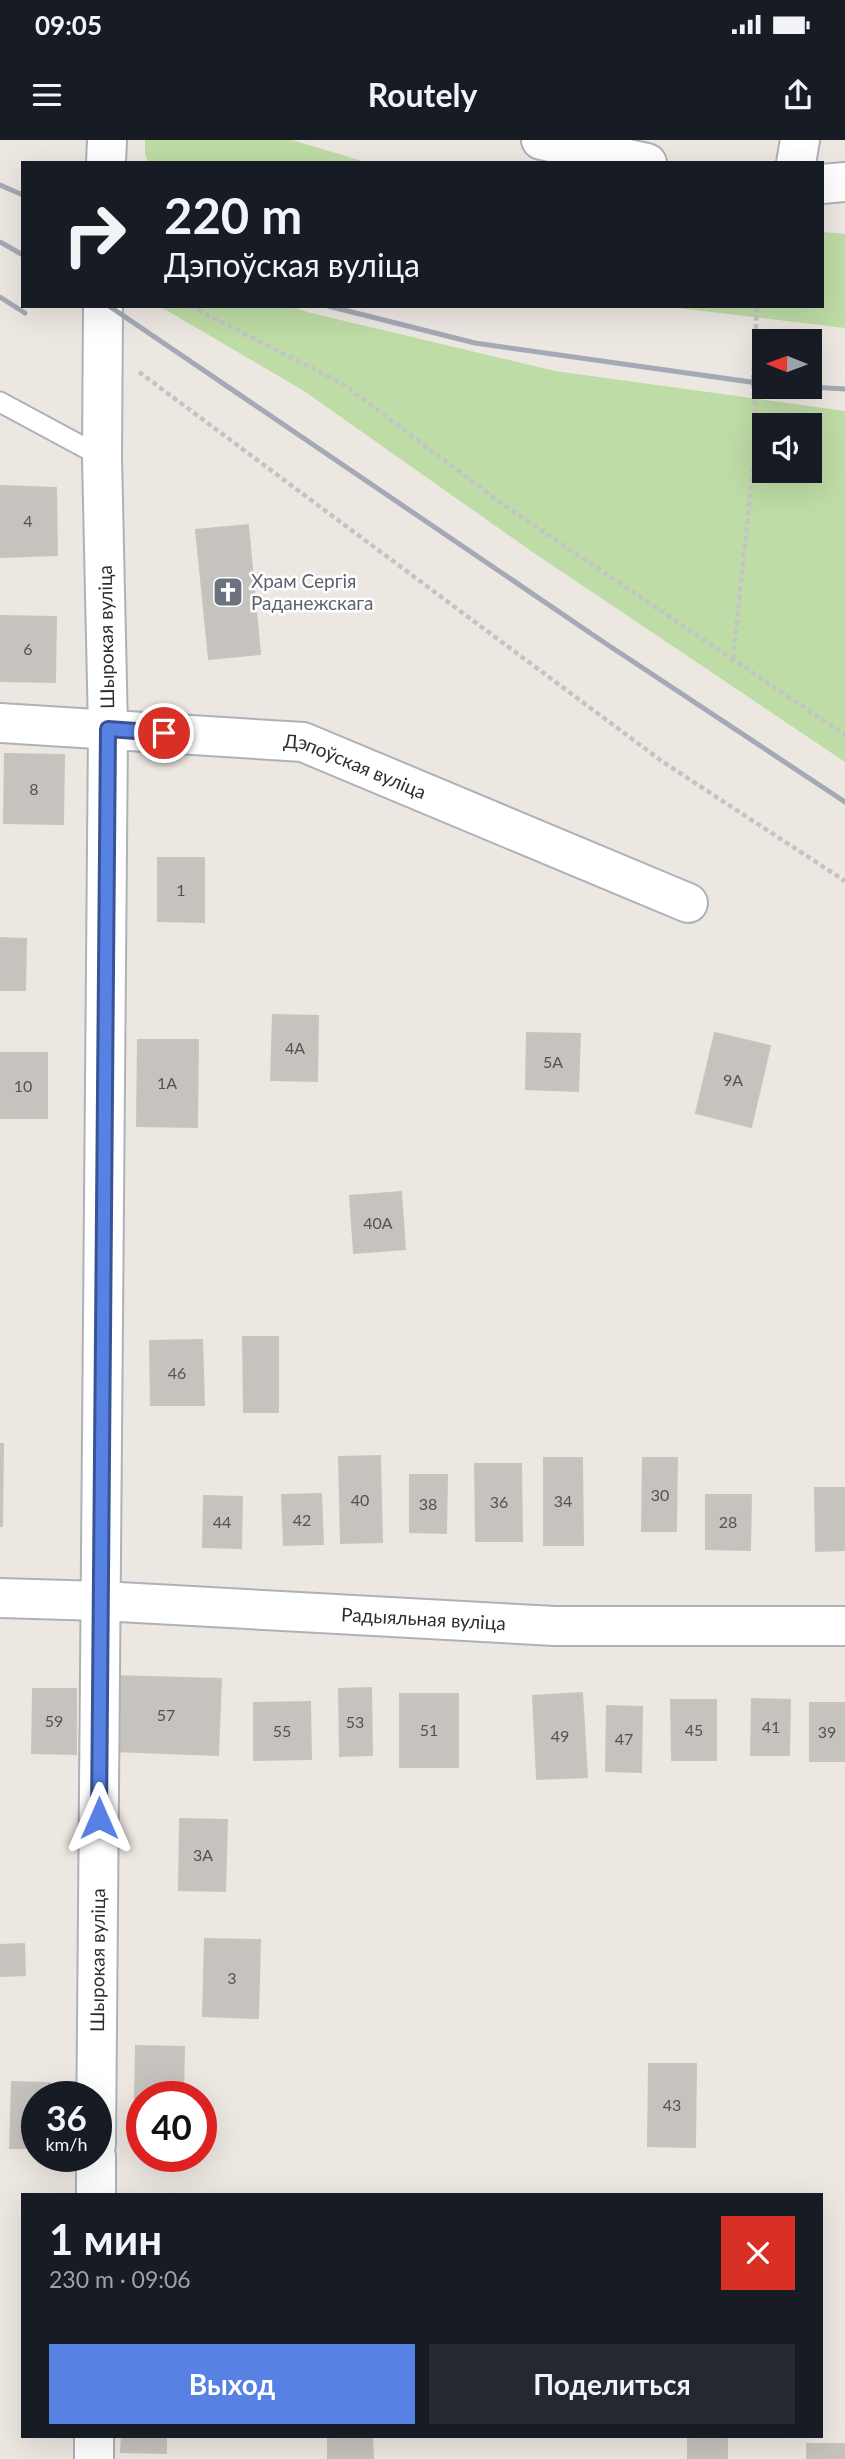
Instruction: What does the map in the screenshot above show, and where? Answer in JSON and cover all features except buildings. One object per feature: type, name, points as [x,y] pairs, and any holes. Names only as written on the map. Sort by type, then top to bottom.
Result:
[{"type":"street","points":[[106,161],[107,140]]},
{"type":"street","points":[[541,140],[638,161]]},
{"type":"street","points":[[796,161],[800,140]]},
{"type":"street","points":[[824,184],[845,182]]},
{"type":"street","name":"Шырокая вуліца","points":[[97,2081],[108,729],[102,457],[103,308]]},
{"type":"street","name":"Дэпоўская вуліца","points":[[0,723],[303,742],[688,903]]},
{"type":"street","name":"Радыяльная вуліца","points":[[0,1598],[555,1626],[845,1626]]},
{"type":"street","points":[[96,2172],[96,2193]]},
{"type":"street","points":[[94,2438],[94,2459]]},
{"type":"lane","points":[[0,402],[102,457]]},
{"type":"path","points":[[194,308],[343,384],[501,503],[845,735]]},
{"type":"path","points":[[733,659],[757,429],[753,383],[757,308]]},
{"type":"path","points":[[103,345],[663,762],[845,881]]},
{"type":"green space","points":[[145,140],[292,140],[362,161],[147,161]]},
{"type":"green space","points":[[824,232],[845,234],[845,328],[678,308],[824,308]]},
{"type":"green space","points":[[162,308],[295,308],[555,371],[845,411],[845,762],[531,551],[304,391]]},
{"type":"railway","points":[[0,185],[21,194]]},
{"type":"railway","points":[[0,242],[21,254]]},
{"type":"railway","points":[[0,297],[25,313]]},
{"type":"railway","points":[[112,308],[602,641],[845,802]]},
{"type":"railway","points":[[336,308],[475,343],[752,382]]},
{"type":"railway","points":[[822,388],[845,389]]},
{"type":"place","name":"Храм Сергія Раданежскага","points":[[228,592]]},
{"type":"route","points":[[99,1818],[108,729],[164,733]]}]
